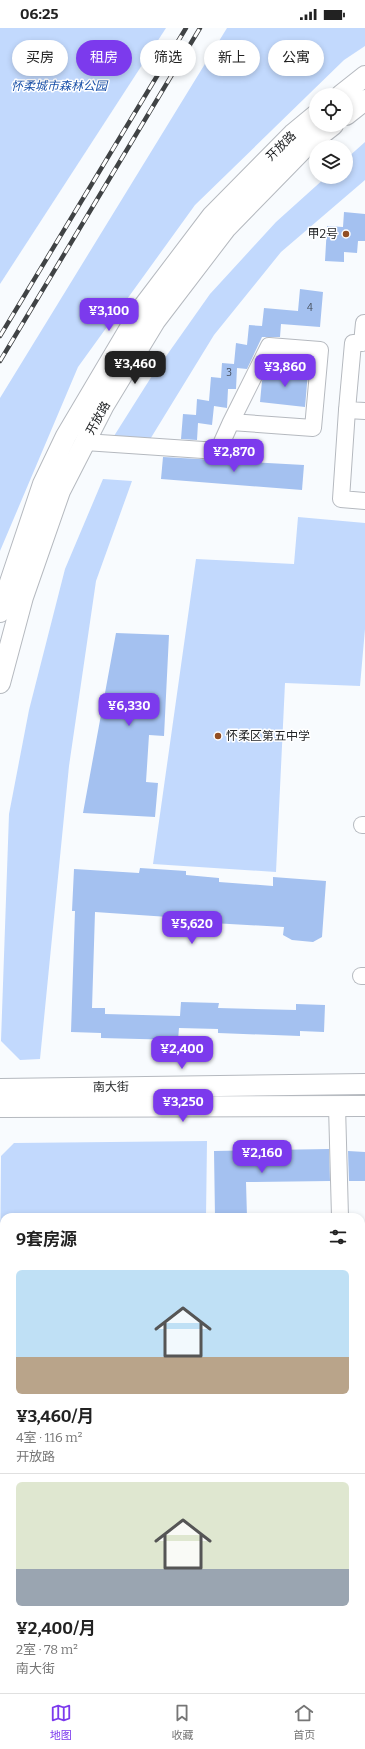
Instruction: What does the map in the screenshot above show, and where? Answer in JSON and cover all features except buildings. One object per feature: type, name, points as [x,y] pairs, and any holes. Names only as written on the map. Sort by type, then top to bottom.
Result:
[{"type":"main road","points":[[350,88],[365,76]]},
{"type":"main road","points":[[353,109],[365,100]]},
{"type":"main road","name":"开放路","points":[[0,612],[43,484],[66,436],[140,311],[212,216],[293,134],[309,121]]},
{"type":"main road","name":"开放路","points":[[0,682],[23,597],[60,491],[104,405],[155,322],[226,228],[305,148],[324,132]]},
{"type":"main road","name":"南大街","points":[[0,1089],[365,1084]]},
{"type":"main road","name":"南大街","points":[[0,1107],[365,1106]]},
{"type":"lane","points":[[365,323],[362,343],[353,343],[341,499],[365,501]]},
{"type":"lane","points":[[85,442],[218,451],[231,422],[269,346],[320,350],[313,428],[231,422]]},
{"type":"lane","points":[[347,410],[365,411]]},
{"type":"lane","points":[[337,1106],[340,1213]]},
{"type":"green space","name":"怀柔城市森林公园","points":[[0,28],[166,28],[158,40],[140,40],[140,68],[0,284]]},
{"type":"green space","points":[[227,28],[365,28],[365,46],[344,60],[315,88],[309,88],[309,94],[195,205],[78,367],[0,551],[0,398],[204,65],[204,76],[260,76],[260,40],[220,40]]},
{"type":"green space","points":[[365,142],[365,180],[281,252],[214,335],[149,441],[114,436],[150,379],[210,294],[276,222],[318,184],[353,184],[353,153]]},
{"type":"green space","points":[[103,479],[132,481],[96,581],[69,766],[40,1059],[20,1060],[1,1041],[9,814],[29,710],[65,569]]},
{"type":"green space","points":[[298,517],[365,523],[365,629],[360,686],[285,683],[276,872],[153,864],[196,559],[294,564]]},
{"type":"green space","points":[[207,1141],[206,1213],[1,1213],[1,1156],[14,1143]]},
{"type":"railway","points":[[0,336],[186,28]]},
{"type":"railway","points":[[0,361],[200,28]]},
{"type":"place","name":"甲2号","points":[[346,234]]},
{"type":"place","name":"怀柔区第五中学","points":[[218,736]]}]
